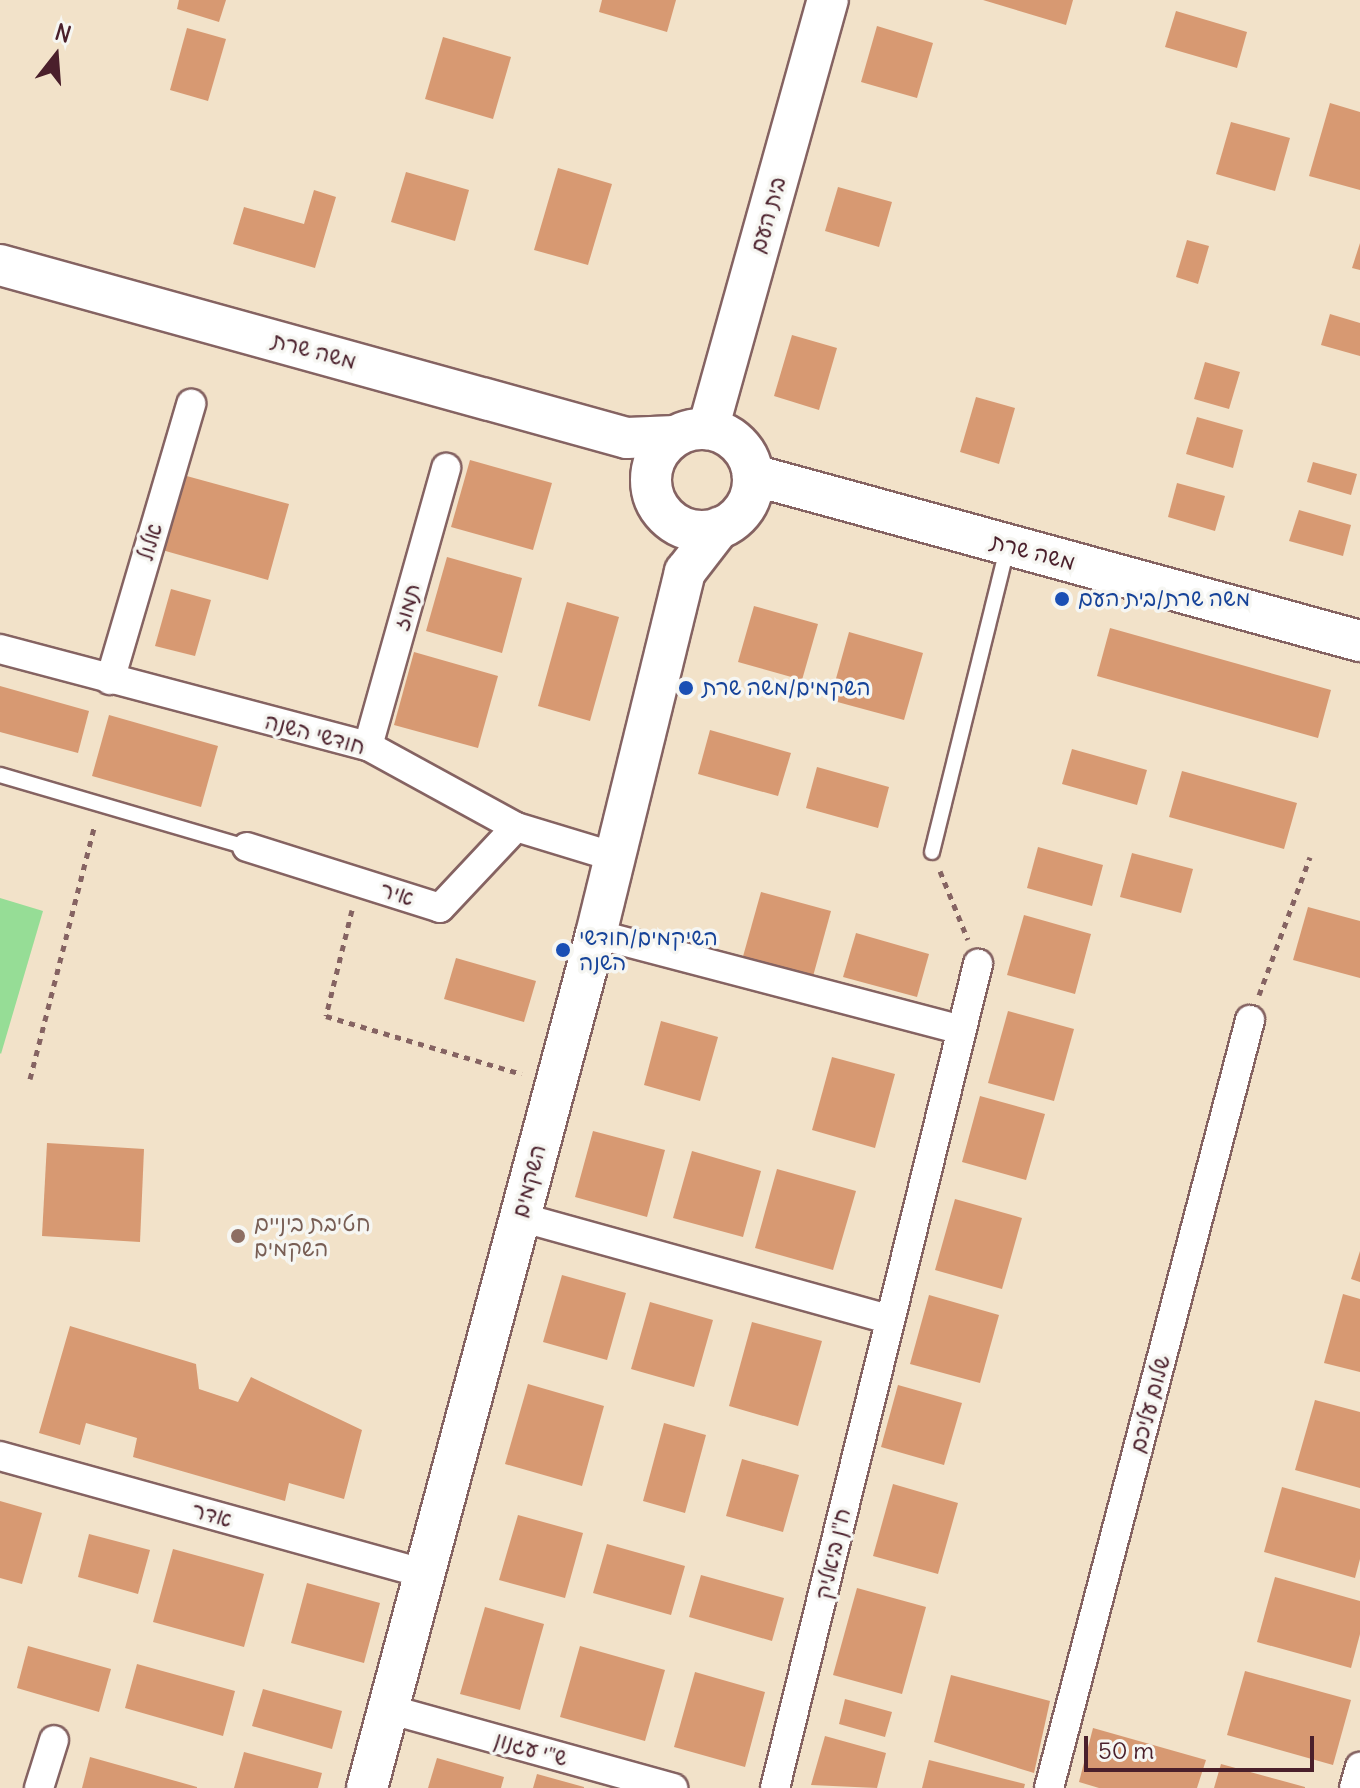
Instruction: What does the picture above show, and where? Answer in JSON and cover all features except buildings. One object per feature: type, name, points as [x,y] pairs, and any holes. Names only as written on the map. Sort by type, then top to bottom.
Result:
[{"type":"street","name":"בית העם","points":[[692,433],[828,0]]},
{"type":"street","name":"משה שרת","points":[[0,265],[627,438],[692,433]]},
{"type":"street","name":"אלול","points":[[110,680],[191,404]]},
{"type":"street","points":[[627,438],[655,493],[671,521],[686,528],[719,528],[734,520],[745,508],[753,475],[749,459],[738,444],[725,434],[692,433],[662,447],[655,493],[685,572]]},
{"type":"street","name":"תמוז","points":[[368,746],[446,468]]},
{"type":"street","name":"משה שרת","points":[[753,475],[1360,641]]},
{"type":"street","name":"השקמים","points":[[367,1788],[596,934],[685,572],[719,528]]},
{"type":"street","name":"חודשי השנה","points":[[0,649],[368,746],[516,827],[615,857]]},
{"type":"street","name":"איר","points":[[247,847],[440,908],[516,827]]},
{"type":"street","points":[[596,934],[961,1030]]},
{"type":"street","name":"ח\"ן ביאליק","points":[[775,1788],[888,1319],[978,964]]},
{"type":"street","name":"שלום עליכם","points":[[1049,1788],[1250,1020]]},
{"type":"street","points":[[520,1217],[888,1319]]},
{"type":"street","name":"אדר","points":[[0,1456],[425,1574]]},
{"type":"street","name":"ש\"י עגנון","points":[[388,1709],[673,1788]]},
{"type":"street","points":[[39,1788],[54,1740]]},
{"type":"street","points":[[1354,1788],[1360,1767]]},
{"type":"lane","points":[[932,852],[1008,545]]},
{"type":"lane","points":[[0,775],[247,847]]},
{"type":"path","points":[[30,1079],[100,804]]},
{"type":"path","points":[[932,852],[978,964]]},
{"type":"path","points":[[1250,1020],[1310,857]]},
{"type":"path","points":[[359,882],[326,1016],[555,1084]]},
{"type":"green space","points":[[0,898],[43,911],[1,1054],[0,1053]]},
{"type":"place","name":"משה שרת/בית העם","points":[[1062,599]]},
{"type":"place","name":"השקמים/משה שרת","points":[[686,688]]},
{"type":"place","name":"השיקמים/חודשי השנה","points":[[563,950]]},
{"type":"place","name":"חטיבת ביניים השקמים","points":[[238,1236]]}]
